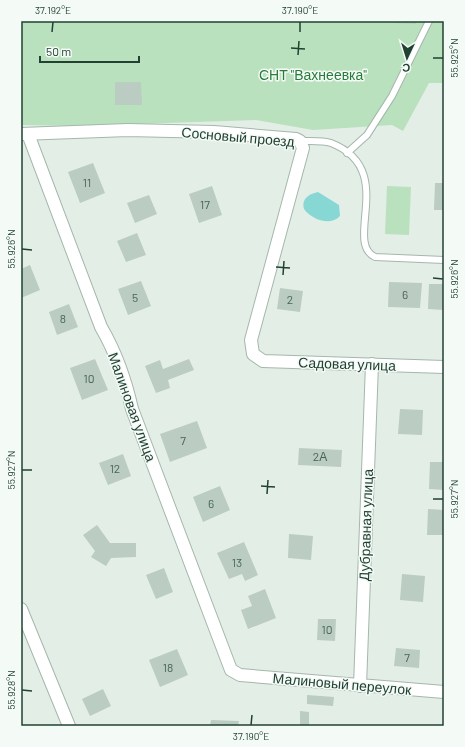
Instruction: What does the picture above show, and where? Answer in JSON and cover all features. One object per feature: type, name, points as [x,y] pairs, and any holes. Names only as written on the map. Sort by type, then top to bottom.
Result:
[{"type":"street","name":"Сосновый проезд","points":[[24,134],[128,130],[214,132],[300,140],[303,148],[250,340],[253,354]]},
{"type":"street","name":"Малиновая улица","points":[[24,134],[101,327],[116,359],[129,395],[132,409],[229,666],[235,674],[240,676]]},
{"type":"street","name":"Садовая улица","points":[[253,354],[263,361],[444,367]]},
{"type":"street","name":"Дубравная улица","points":[[360,686],[372,364]]},
{"type":"street","points":[[21,609],[69,726]]},
{"type":"street","name":"Малиновый переулок","points":[[240,676],[444,692]]},
{"type":"lane","points":[[347,153],[367,135],[392,96],[429,21]]},
{"type":"lane","points":[[300,140],[330,143],[347,153],[358,163],[364,173],[366,187],[364,244],[369,254],[375,257],[444,260]]},
{"type":"green space","name":"СНТ \"Вахнеевка\"","points":[[21,21],[444,21],[444,83],[429,83],[403,131],[392,125],[313,130],[256,120],[78,126],[21,125]]},
{"type":"green space","points":[[387,186],[411,187],[409,235],[385,234]]},
{"type":"water","points":[[318,192],[339,205],[340,216],[331,221],[326,221],[316,219],[307,213],[303,205],[306,198]]},
{"type":"building","points":[[392,21],[416,21],[416,24],[392,23]]},
{"type":"building","points":[[115,82],[141,82],[142,105],[115,105]]},
{"type":"building","points":[[93,163],[105,193],[80,203],[68,172]]},
{"type":"building","points":[[435,183],[444,183],[444,210],[434,210]]},
{"type":"building","points":[[212,186],[222,215],[199,223],[189,194]]},
{"type":"building","points":[[149,195],[157,214],[135,223],[127,203]]},
{"type":"building","points":[[137,233],[146,255],[126,262],[117,241]]},
{"type":"building","points":[[30,265],[40,290],[21,298],[21,269]]},
{"type":"building","points":[[141,281],[151,306],[128,315],[118,289]]},
{"type":"building","points":[[389,282],[422,283],[420,308],[388,307]]},
{"type":"building","points":[[429,284],[444,284],[444,310],[428,309]]},
{"type":"building","points":[[280,288],[303,291],[300,312],[277,309]]},
{"type":"building","points":[[69,304],[78,327],[57,335],[49,312]]},
{"type":"building","points":[[95,359],[108,390],[82,400],[70,368]]},
{"type":"building","points":[[189,359],[194,370],[168,380],[170,388],[156,393],[145,366],[160,360],[163,369]]},
{"type":"building","points":[[400,409],[423,410],[422,435],[398,434]]},
{"type":"building","points":[[197,421],[207,448],[170,462],[160,434]]},
{"type":"building","points":[[299,448],[342,450],[341,467],[298,465]]},
{"type":"building","points":[[123,454],[131,476],[108,485],[99,463]]},
{"type":"building","points":[[430,462],[444,462],[444,490],[429,489]]},
{"type":"building","points":[[220,486],[230,510],[203,522],[193,497]]},
{"type":"building","points":[[428,509],[444,510],[444,535],[427,535]]},
{"type":"building","points":[[97,525],[110,543],[136,543],[136,557],[111,558],[106,566],[91,557],[95,551],[83,535]]},
{"type":"building","points":[[289,534],[313,536],[311,560],[288,558]]},
{"type":"building","points":[[244,542],[258,575],[245,581],[242,574],[229,579],[217,553]]},
{"type":"building","points":[[164,568],[173,592],[156,599],[146,575]]},
{"type":"building","points":[[402,574],[425,576],[423,602],[400,600]]},
{"type":"building","points":[[265,589],[276,618],[248,629],[241,610],[252,606],[248,596]]},
{"type":"building","points":[[318,619],[336,619],[335,641],[317,640]]},
{"type":"building","points":[[396,648],[420,650],[419,668],[394,666]]},
{"type":"building","points":[[177,649],[188,675],[160,687],[149,660]]},
{"type":"building","points":[[103,689],[111,706],[90,716],[82,699]]},
{"type":"building","points":[[307,695],[334,697],[333,706],[307,704]]},
{"type":"building","points":[[300,711],[309,712],[309,726],[300,726]]},
{"type":"building","points":[[211,720],[239,721],[238,726],[210,726]]}]
